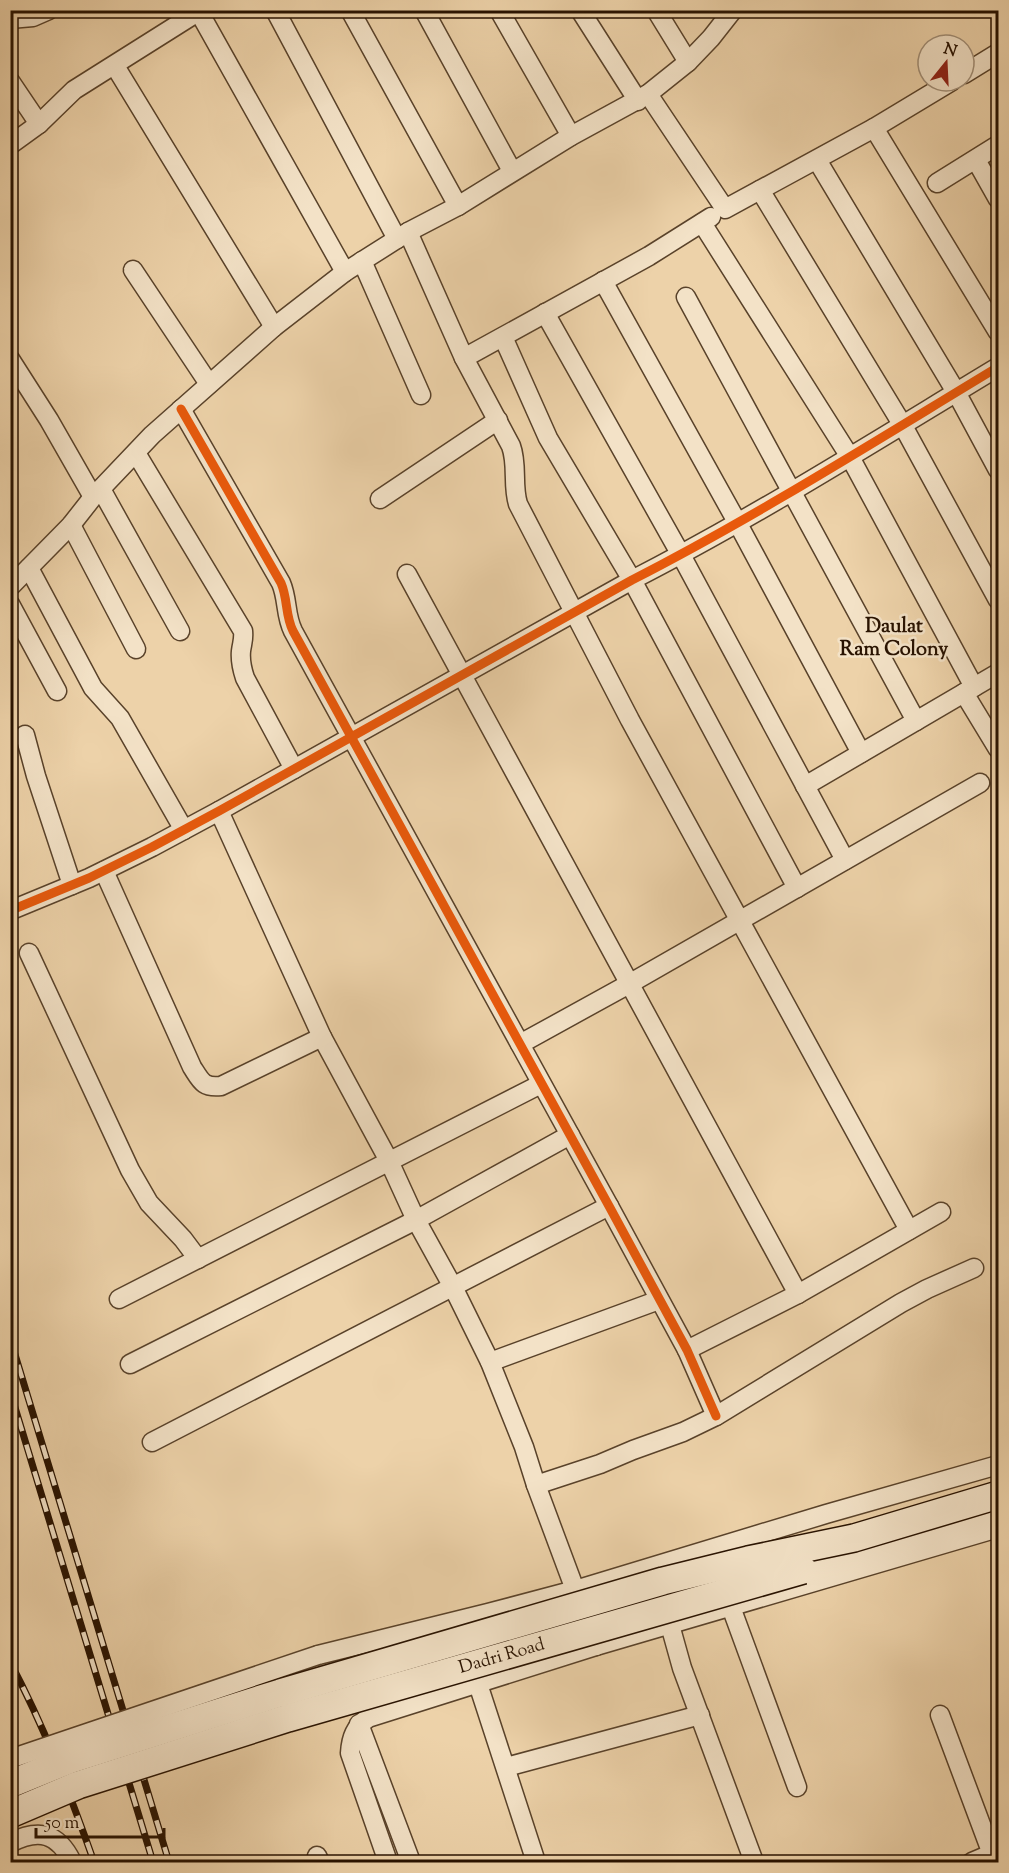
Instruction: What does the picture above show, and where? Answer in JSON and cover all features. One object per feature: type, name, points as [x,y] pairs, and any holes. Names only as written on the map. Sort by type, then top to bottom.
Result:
[{"type":"street","points":[[10,19],[33,17],[49,10]]},
{"type":"street","points":[[275,10],[402,236],[498,420],[515,457],[514,484],[518,504],[630,720],[909,1230]]},
{"type":"street","points":[[350,10],[458,206]]},
{"type":"street","points":[[424,10],[512,171]]},
{"type":"street","points":[[499,10],[571,136]]},
{"type":"street","points":[[580,10],[725,208]]},
{"type":"street","points":[[656,10],[688,62]]},
{"type":"street","points":[[10,587],[71,525],[97,493],[135,453],[274,327],[345,272],[402,236],[458,206],[571,136],[643,97],[688,62],[733,10]]},
{"type":"street","points":[[10,144],[39,124],[74,90],[200,11],[345,272]]},
{"type":"street","points":[[976,67],[999,53]]},
{"type":"street","points":[[115,66],[274,327]]},
{"type":"street","points":[[10,81],[39,124]]},
{"type":"street","points":[[464,358],[649,256],[725,208],[874,128],[932,93]]},
{"type":"street","points":[[874,128],[999,332]]},
{"type":"street","points":[[937,183],[999,146]]},
{"type":"street","points":[[818,159],[956,392],[999,470]]},
{"type":"street","points":[[976,160],[999,199]]},
{"type":"street","points":[[760,190],[902,424],[999,600]]},
{"type":"street","points":[[702,223],[850,457],[999,749]]},
{"type":"street","points":[[362,261],[421,395]]},
{"type":"street","points":[[133,270],[209,384]]},
{"type":"street","points":[[603,281],[737,522],[861,753]]},
{"type":"street","points":[[686,297],[916,721]]},
{"type":"street","points":[[545,313],[681,555],[845,860]]},
{"type":"street","points":[[503,337],[548,438],[632,580],[797,888]]},
{"type":"street","points":[[10,358],[97,493],[180,632]]},
{"type":"street","points":[[14,909],[104,871],[294,770],[632,580],[681,555],[999,367]]},
{"type":"street","points":[[181,409],[281,583],[286,595],[287,620],[687,1350],[716,1416]]},
{"type":"street","points":[[380,499],[498,420]]},
{"type":"street","points":[[135,453],[243,631],[241,664],[245,678],[294,770]]},
{"type":"street","points":[[71,525],[136,649]]},
{"type":"street","points":[[29,568],[93,688],[120,718],[184,830]]},
{"type":"street","points":[[407,574],[798,1294]]},
{"type":"street","points":[[10,604],[57,691]]},
{"type":"street","points":[[805,786],[999,673]]},
{"type":"street","points":[[25,735],[72,885]]},
{"type":"street","points":[[520,1044],[630,984],[980,783]]},
{"type":"street","points":[[219,811],[322,1037],[389,1161],[416,1220],[453,1287],[490,1362],[525,1447],[536,1485],[596,1646]]},
{"type":"street","points":[[104,871],[192,1067],[201,1082],[211,1087],[221,1086],[322,1037]]},
{"type":"street","points":[[29,953],[130,1170],[149,1203],[183,1239],[198,1259]]},
{"type":"street","points":[[119,1299],[541,1084]]},
{"type":"street","points":[[130,1364],[416,1220],[570,1135]]},
{"type":"street","points":[[152,1442],[609,1206]]},
{"type":"street","points":[[687,1350],[798,1294],[941,1212]]},
{"type":"street","points":[[536,1485],[600,1464],[716,1416],[876,1317],[927,1288],[974,1268]]},
{"type":"street","points":[[490,1362],[658,1300]]},
{"type":"street","points":[[10,1759],[318,1655],[575,1590],[826,1514],[999,1465]]},
{"type":"street","name":"Dadri Road","points":[[10,1784],[69,1760],[280,1693],[663,1581],[748,1560],[854,1538],[999,1495]]},
{"type":"street","name":"Dadri Road","points":[[10,1814],[78,1785],[288,1718],[803,1570],[999,1511]]},
{"type":"street","points":[[388,1863],[350,1753],[351,1739],[359,1724],[368,1718],[596,1646],[999,1528]]},
{"type":"street","points":[[731,1607],[797,1787]]},
{"type":"street","points":[[670,1625],[682,1668],[754,1863]]},
{"type":"street","points":[[478,1684],[536,1863]]},
{"type":"street","points":[[506,1767],[700,1715]]},
{"type":"street","points":[[940,1715],[996,1852],[972,1863]]},
{"type":"street","points":[[359,1724],[411,1863]]},
{"type":"street","points":[[10,1843],[24,1836],[47,1835],[66,1849],[72,1863]]},
{"type":"railway","points":[[10,1338],[169,1862]]},
{"type":"railway","points":[[10,1391],[153,1862]]},
{"type":"railway","points":[[10,1662],[56,1760],[94,1862]]},
{"type":"cycle path","points":[[14,909],[89,878],[219,811],[725,530],[998,367]]},
{"type":"cycle path","points":[[181,409],[281,583],[293,631],[687,1350],[716,1416]]},
{"type":"district","name":"Daulat Ram Colony","points":[[894,638]]}]
